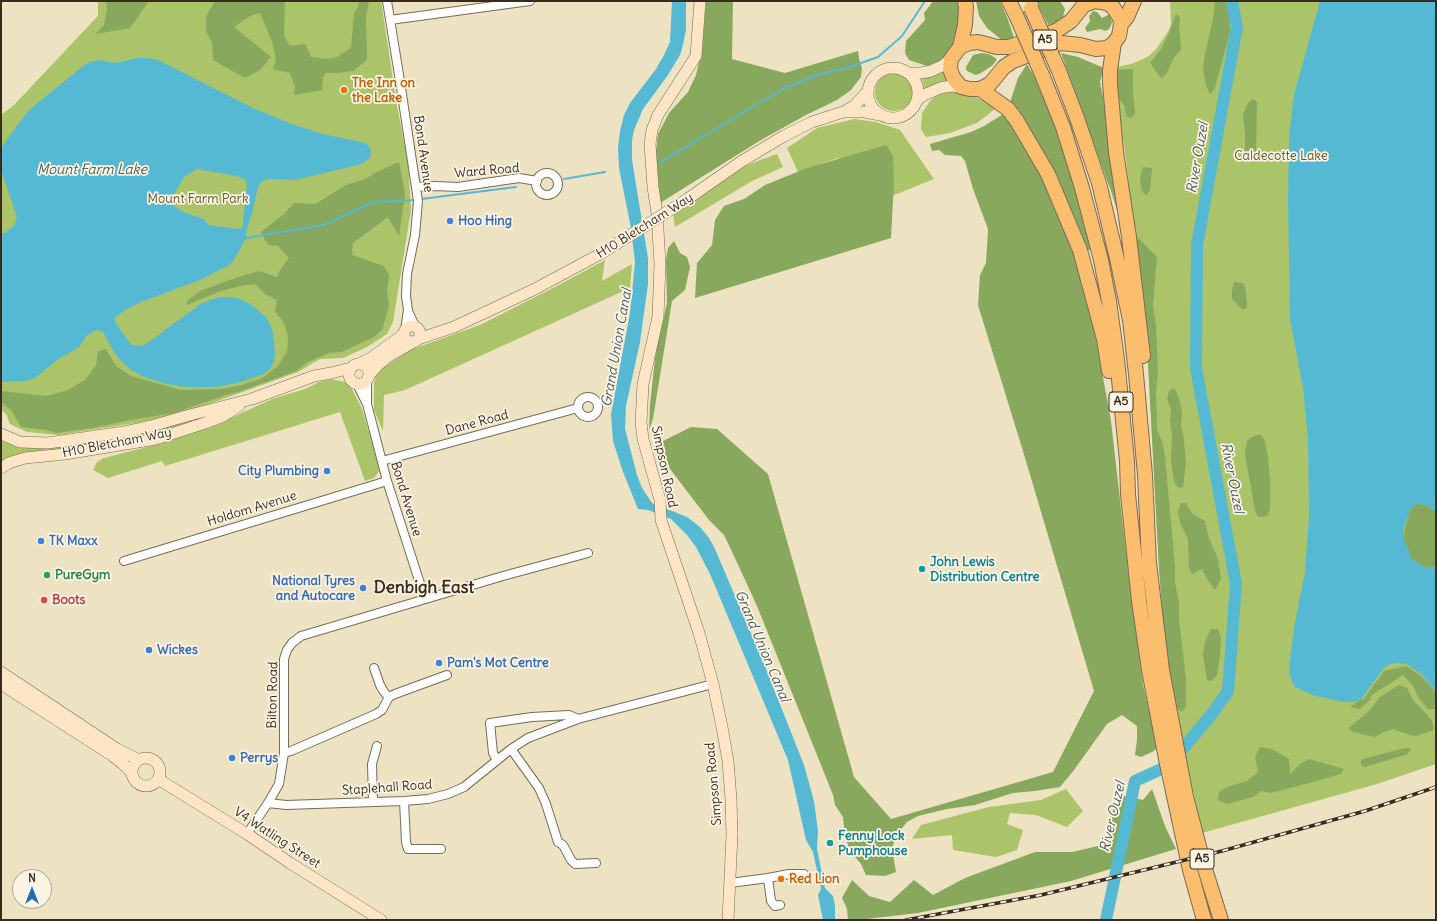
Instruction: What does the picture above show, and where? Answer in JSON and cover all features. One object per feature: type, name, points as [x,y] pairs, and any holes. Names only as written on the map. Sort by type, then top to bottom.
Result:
[{"type":"highway","points":[[960,47],[969,42],[978,42],[997,47],[1009,47],[1060,29],[1071,21],[1084,5],[1093,2],[1107,3],[1113,7],[1117,12],[1121,24],[1119,36],[1114,43],[1107,48],[1091,49],[1080,45],[1061,43],[1013,61],[1004,67],[990,84],[980,89],[970,89],[961,87],[953,77],[950,68],[951,59],[960,47],[966,25],[965,1]]},
{"type":"highway","name":"A5","points":[[1009,1],[1043,77],[1063,127],[1082,188],[1101,260],[1109,301],[1117,360],[1124,427],[1128,494],[1149,670],[1186,797],[1205,869],[1221,920]]},
{"type":"highway","points":[[1121,24],[1127,17],[1134,1]]},
{"type":"highway","name":"A5","points":[[1029,5],[1059,71],[1077,118],[1098,184],[1118,263],[1130,320],[1145,474],[1148,548],[1176,807],[1190,870],[1204,920]]},
{"type":"highway","points":[[1114,43],[1110,84],[1116,152],[1142,337],[1146,427],[1145,474]]},
{"type":"highway","points":[[980,89],[1008,109],[1017,121],[1048,174],[1080,250],[1104,340],[1115,402],[1124,427]]},
{"type":"street","name":"Bond Avenue","points":[[387,1],[418,200],[415,235],[407,274],[406,296],[413,334]]},
{"type":"street","points":[[390,20],[530,1]]},
{"type":"street","name":"Simpson Road","points":[[700,1],[696,56],[658,115],[652,130],[650,144],[653,187],[657,213],[660,264],[658,317],[643,384],[641,423],[643,439],[660,500],[660,520],[699,633],[713,684],[728,761],[732,835],[728,920]]},
{"type":"street","points":[[909,73],[932,71],[951,59]]},
{"type":"street","points":[[889,67],[903,69],[914,78],[918,85],[917,100],[914,108],[904,116],[892,118],[880,115],[871,105],[867,92],[868,85],[876,73],[889,67]]},
{"type":"street","points":[[917,100],[940,88],[950,86],[961,87]]},
{"type":"street","name":"H10 Bletcham Way","points":[[1,434],[20,442],[48,443],[82,439],[155,425],[252,399],[314,376],[355,366],[413,334],[441,332],[533,290],[602,253],[686,200],[742,161],[784,136],[812,122],[843,112],[854,106],[867,92]]},
{"type":"street","name":"H10 Bletcham Way","points":[[843,112],[865,112],[880,115]]},
{"type":"street","name":"Ward Road","points":[[416,187],[458,187],[519,178],[537,181]]},
{"type":"street","points":[[361,380],[413,334]]},
{"type":"street","points":[[355,366],[367,369],[361,380],[349,373],[355,366]]},
{"type":"street","points":[[331,373],[361,380]]},
{"type":"street","name":"Bond Avenue","points":[[361,380],[382,461],[425,599]]},
{"type":"street","name":"H10 Bletcham Way","points":[[1,468],[9,463],[25,458],[72,453],[156,439],[223,416],[252,399]]},
{"type":"street","name":"Dane Road","points":[[382,461],[578,408]]},
{"type":"street","name":"Holdom Avenue","points":[[124,561],[388,481]]},
{"type":"street","name":"Bilton Road","points":[[247,834],[279,784],[284,753],[284,659],[287,650],[292,643],[301,636],[503,576],[588,553]]},
{"type":"street","points":[[374,668],[380,685],[389,698]]},
{"type":"street","points":[[1,672],[117,749],[139,760]]},
{"type":"street","points":[[284,753],[291,752],[376,714],[382,710],[389,698],[396,694],[447,675]]},
{"type":"street","points":[[1,684],[113,756],[132,773]]},
{"type":"street","name":"Staplehall Road","points":[[268,803],[286,805],[404,801],[428,799],[448,794],[464,786],[511,749],[528,738],[578,719],[713,684]]},
{"type":"street","name":"Staplehall Road","points":[[497,760],[493,752],[490,723],[532,717],[569,715],[578,719]]},
{"type":"street","points":[[373,801],[372,764],[377,746]]},
{"type":"street","points":[[511,749],[539,788],[546,804],[558,842],[564,845],[571,860],[575,864],[596,863]]},
{"type":"street","points":[[148,758],[156,762],[159,770],[158,779],[151,785],[142,786],[134,781],[132,773],[133,765],[139,760],[148,758]]},
{"type":"street","name":"V4 Watling Street","points":[[158,779],[381,920]]},
{"type":"street","points":[[404,801],[406,842],[408,849],[441,849]]},
{"type":"street","points":[[730,883],[789,874],[804,874]]},
{"type":"street","points":[[768,878],[771,901],[775,906],[780,905]]},
{"type":"green space","name":"Mount Farm Park","points":[[98,1],[381,1],[397,106],[408,162],[411,210],[393,322],[387,334],[367,347],[343,358],[320,359],[298,372],[184,413],[136,423],[59,435],[27,432],[10,424],[6,414],[1,410],[1,115],[14,105],[98,16]]},
{"type":"green space","points":[[106,1],[149,1],[130,28],[95,34],[104,25],[107,9]]},
{"type":"green space","points":[[213,1],[285,1],[284,36],[290,46],[305,44],[311,57],[328,59],[337,57],[351,48],[354,13],[358,7],[359,1],[369,1],[366,17],[367,60],[353,71],[326,73],[323,77],[322,90],[294,95],[295,87],[290,73],[273,69],[276,61],[273,44],[260,13],[252,15],[234,27],[271,57],[260,70],[245,78],[213,60],[212,43],[206,32],[206,16],[214,3]]},
{"type":"green space","points":[[706,1],[733,1],[732,59],[785,73],[858,51],[862,68],[861,77],[851,90],[837,100],[761,140],[660,203],[655,160],[658,134],[669,113],[688,92],[696,75],[702,49]]},
{"type":"green space","points":[[933,1],[959,1],[961,13],[958,33],[949,57],[927,66],[909,60],[905,53],[906,41],[925,20],[924,13]]},
{"type":"green space","points":[[976,1],[1000,1],[1015,40],[1003,41],[987,28],[979,16]]},
{"type":"green space","points":[[1036,1],[1060,1],[1065,9],[1063,17],[1057,24],[1050,28]]},
{"type":"green space","name":"Caldecotte Lake","points":[[1170,1],[1436,1],[1436,764],[1377,784],[1202,833],[1175,707],[1163,619],[1147,344],[1126,159],[1116,95],[1116,67],[1141,60],[1149,56],[1157,48],[1169,30],[1171,24]]},
{"type":"green space","points":[[1215,1],[1225,1],[1229,13],[1230,32],[1214,90],[1210,94],[1206,85],[1203,69]]},
{"type":"green space","points":[[1093,11],[1097,12],[1102,18],[1110,14],[1112,23],[1109,29],[1105,31],[1100,29],[1087,32],[1085,28],[1090,21],[1089,16]]},
{"type":"green space","points":[[1176,14],[1180,17],[1179,26],[1181,50],[1174,57],[1166,75],[1161,78],[1150,63],[1161,49]]},
{"type":"green space","points":[[981,53],[989,54],[997,59],[993,65],[976,75],[966,70],[966,67],[973,55]]},
{"type":"green space","points":[[1061,53],[1078,57],[1104,68],[1100,82],[1110,133],[1123,230],[1112,194]]},
{"type":"green space","points":[[1027,64],[1034,76],[1060,138],[1092,250],[1087,250],[1081,244],[1060,183],[1031,132],[1010,102],[1018,78]]},
{"type":"green space","points":[[949,68],[954,80],[941,82],[924,89],[920,75]]},
{"type":"green space","points":[[1133,69],[1135,114],[1132,118],[1127,117],[1124,105],[1116,95],[1117,70]]},
{"type":"green space","points":[[890,73],[898,73],[905,76],[910,81],[913,92],[910,103],[905,108],[898,111],[890,111],[883,108],[878,103],[875,96],[875,88],[878,81],[883,76]]},
{"type":"green space","points":[[948,91],[960,91],[984,101],[995,109],[977,123],[950,133],[926,137],[921,129],[922,113],[930,101],[938,94]]},
{"type":"green space","points":[[1253,99],[1257,102],[1256,155],[1254,158],[1250,158],[1245,153],[1243,115],[1248,103]]},
{"type":"green space","points":[[1005,113],[1025,146],[1065,223],[1091,312],[1111,421],[1143,684],[1157,747],[1154,751],[1141,757],[1135,755],[1137,726],[1122,715],[1107,724],[1060,787],[1013,793],[975,805],[947,809],[918,816],[907,822],[897,834],[892,848],[896,872],[885,876],[866,875],[861,864],[850,851],[845,836],[843,817],[835,805],[833,795],[757,606],[734,556],[724,535],[709,520],[670,469],[661,442],[691,427],[717,429],[768,474],[854,777],[891,819],[1053,772],[1094,691],[978,305],[980,275],[986,263],[988,229],[973,189],[965,161],[961,156],[945,155],[939,150],[932,151],[930,144],[971,132]]},
{"type":"green space","points":[[854,119],[876,122],[900,130],[934,179],[892,196],[894,183],[838,158],[798,172],[787,148],[817,128]]},
{"type":"green space","points":[[886,145],[893,156],[894,183],[891,238],[695,298],[697,263],[712,245],[715,220],[724,206],[744,199],[765,185],[807,168]]},
{"type":"green space","points":[[777,154],[783,167],[752,181],[675,227],[673,213],[747,165]]},
{"type":"green space","points":[[399,162],[405,194],[399,236],[388,217],[353,243],[352,255],[384,266],[389,275],[387,291],[389,306],[382,330],[374,337],[342,352],[329,353],[308,362],[296,371],[174,413],[93,428],[56,433],[46,430],[21,427],[12,411],[1,402],[1,391],[47,396],[68,390],[85,380],[96,365],[98,351],[106,349],[116,366],[131,376],[181,390],[221,389],[242,385],[262,378],[278,366],[287,352],[288,337],[284,323],[275,311],[277,300],[265,294],[255,284],[240,286],[218,292],[187,305],[187,301],[200,291],[259,271],[277,277],[280,270],[289,258],[278,246],[269,245],[261,232],[284,214],[294,203],[315,204],[346,185],[365,179]]},
{"type":"green space","points":[[1143,167],[1152,168],[1150,190],[1147,195],[1142,192],[1140,178]]},
{"type":"green space","points":[[1134,234],[1157,257],[1153,306],[1156,325],[1158,374],[1156,392],[1157,430],[1162,441],[1165,456],[1175,567],[1175,583],[1179,602],[1179,619],[1186,679],[1186,706],[1182,712],[1175,707],[1163,619],[1147,344]]},
{"type":"green space","points":[[674,241],[680,253],[687,257],[690,267],[685,290],[672,301],[653,419],[649,430],[656,350],[667,303],[666,260],[668,248]]},
{"type":"green space","points":[[605,260],[602,281],[632,264],[630,288],[405,390],[384,395],[383,431],[374,410],[374,384],[376,373],[410,350],[480,325]]},
{"type":"green space","points":[[1234,282],[1244,284],[1247,307],[1243,310],[1232,299]]},
{"type":"green space","points":[[331,379],[345,382],[351,387],[362,409],[380,470],[374,478],[365,481],[340,412],[165,466],[162,461],[108,478],[93,470],[97,462],[104,458],[162,443],[218,424],[272,399]]},
{"type":"green space","points":[[1175,389],[1178,395],[1182,411],[1181,425],[1186,462],[1183,487],[1179,488],[1174,482],[1171,462],[1171,409],[1167,400],[1169,391]]},
{"type":"green space","points":[[190,419],[192,424],[150,437],[1,462],[1,438],[23,444]]},
{"type":"green space","points":[[1257,435],[1261,435],[1265,441],[1270,480],[1270,508],[1268,515],[1263,517],[1258,517],[1255,511],[1245,454],[1247,441]]},
{"type":"green space","points":[[1181,503],[1186,503],[1192,514],[1205,521],[1209,538],[1218,559],[1221,579],[1215,590],[1202,569],[1192,574],[1189,568],[1188,539],[1180,523],[1178,512]]},
{"type":"green space","points":[[1418,503],[1428,506],[1436,513],[1436,566],[1426,568],[1411,559],[1403,537],[1410,509]]},
{"type":"green space","points":[[1211,629],[1218,629],[1221,638],[1217,675],[1211,681],[1207,680],[1203,655],[1205,641]]},
{"type":"green space","points":[[1406,666],[1421,676],[1436,692],[1436,709],[1428,709],[1418,697],[1413,686],[1403,675],[1372,695],[1370,700],[1360,709],[1350,707],[1362,698],[1363,700],[1384,671]]},
{"type":"green space","points":[[1399,685],[1407,688],[1413,700],[1431,719],[1434,728],[1432,731],[1415,736],[1393,729],[1375,737],[1353,732],[1349,728],[1369,711],[1380,697]]},
{"type":"green space","points":[[1260,747],[1272,749],[1289,759],[1290,774],[1300,764],[1309,759],[1344,769],[1341,774],[1270,793],[1261,791],[1253,797],[1227,804],[1218,800],[1219,792],[1227,787],[1247,781],[1258,772],[1255,757]]},
{"type":"green space","points":[[1405,748],[1411,748],[1408,754],[1365,767],[1361,765],[1361,760]]},
{"type":"green space","points":[[1066,789],[1083,811],[1067,827],[1036,815],[1010,813],[1007,824],[1023,830],[1017,850],[996,857],[953,850],[952,835],[912,839],[921,825],[989,807],[1041,800]]},
{"type":"green space","points":[[1152,789],[1165,826],[1176,849],[1071,881],[918,913],[848,920],[847,909],[842,898],[852,880],[869,896],[890,902],[914,880],[933,895],[965,878],[1035,852],[1072,852],[1098,846],[1105,848],[1117,792],[1124,796],[1143,800]]},
{"type":"water","points":[[672,1],[686,1],[686,30],[682,49],[668,75],[643,109],[634,130],[632,140],[632,160],[648,258],[648,284],[640,342],[626,406],[625,429],[637,475],[642,488],[652,503],[687,517],[700,527],[709,538],[715,549],[764,664],[804,765],[814,801],[818,831],[817,849],[825,888],[833,896],[835,920],[823,920],[818,895],[821,889],[813,852],[806,840],[788,760],[710,574],[696,547],[687,535],[671,519],[648,510],[638,509],[623,472],[613,441],[611,414],[630,313],[635,262],[631,228],[619,168],[618,148],[620,131],[624,115],[630,103],[656,69],[670,42]]},
{"type":"water","name":"Caldecotte Lake","points":[[1320,1],[1436,1],[1436,513],[1428,506],[1418,503],[1410,509],[1404,528],[1403,537],[1412,559],[1426,568],[1436,566],[1436,691],[1421,674],[1407,664],[1390,664],[1384,668],[1362,698],[1355,702],[1345,702],[1315,696],[1295,687],[1289,670],[1294,628],[1305,572],[1309,518],[1308,438],[1303,388],[1290,319],[1288,202],[1289,137],[1294,95]]},
{"type":"water","name":"Mount Farm Lake","points":[[137,58],[158,60],[253,108],[289,123],[319,133],[365,143],[371,149],[370,158],[358,165],[295,180],[269,179],[262,181],[258,187],[247,228],[246,238],[231,264],[200,280],[141,302],[115,317],[115,322],[130,343],[140,346],[146,344],[202,303],[219,297],[240,299],[250,304],[265,316],[273,333],[275,353],[274,362],[270,369],[264,374],[241,382],[217,387],[186,387],[166,384],[142,376],[131,370],[114,352],[103,332],[97,330],[87,335],[79,347],[57,360],[35,378],[25,381],[1,382],[1,235],[14,226],[17,217],[1,170],[1,148],[29,110],[87,63],[100,60],[116,63]],"holes":[[[197,169],[237,176],[246,180],[247,187],[243,226],[240,229],[208,225],[204,219],[183,212],[174,206],[172,202],[172,198],[184,177]]]},
{"type":"waterway","points":[[659,163],[783,89],[816,75],[844,69],[878,57],[902,36],[925,1]]},
{"type":"waterway","name":"River Ouzel","points":[[1106,920],[1135,781],[1168,766],[1212,714],[1228,691],[1236,584],[1196,368],[1197,245],[1237,27],[1232,1]]},
{"type":"waterway","points":[[564,179],[605,172]]},
{"type":"waterway","points":[[421,199],[516,187]]},
{"type":"waterway","points":[[246,238],[324,225],[374,202],[416,200]]},
{"type":"railway","points":[[906,920],[1041,895],[1222,851],[1365,811],[1436,787]]},
{"type":"place","name":"The Inn on the Lake","points":[[344,90]]},
{"type":"place","name":"Hoo Hing","points":[[450,221]]},
{"type":"place","name":"City Plumbing","points":[[327,471]]},
{"type":"place","name":"TK Maxx","points":[[41,541]]},
{"type":"place","name":"John Lewis Distribution Centre","points":[[922,569]]},
{"type":"place","name":"PureGym","points":[[47,575]]},
{"type":"place","name":"National Tyres and Autocare","points":[[363,588]]},
{"type":"place","name":"Boots","points":[[44,600]]},
{"type":"place","name":"Wickes","points":[[149,650]]},
{"type":"place","name":"Pam's Mot Centre","points":[[439,663]]},
{"type":"place","name":"Perrys","points":[[232,758]]},
{"type":"place","name":"Fenny Lock Pumphouse","points":[[830,843]]},
{"type":"place","name":"Red Lion","points":[[781,879]]},
{"type":"district","name":"Denbigh East","points":[[424,588]]},
{"type":"water label","name":"Grand Union Canal","points":[[617,348]]},
{"type":"water label","name":"Grand Union Canal","points":[[762,646]]}]
